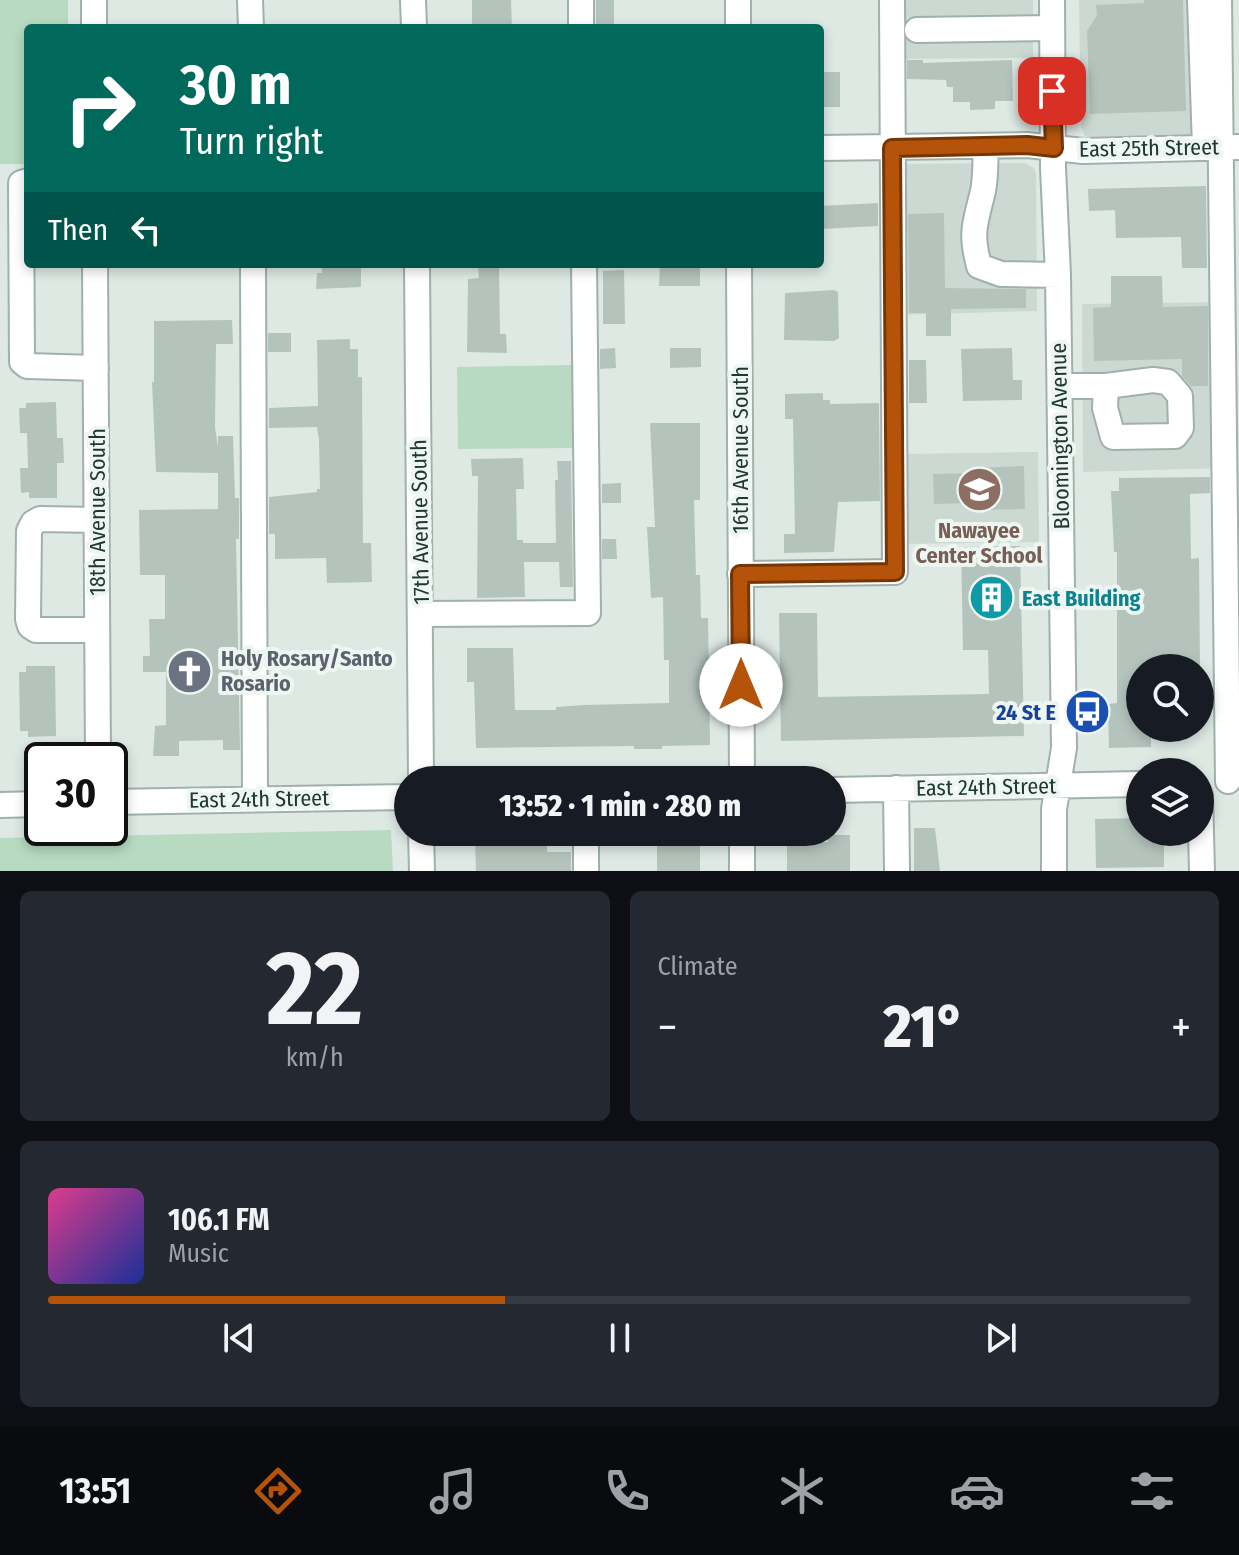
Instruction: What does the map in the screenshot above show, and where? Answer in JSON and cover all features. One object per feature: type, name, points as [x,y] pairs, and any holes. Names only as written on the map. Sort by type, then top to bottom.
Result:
[{"type":"street","points":[[94,0],[94,24]]},
{"type":"street","points":[[250,0],[251,24]]},
{"type":"street","points":[[413,0],[414,24]]},
{"type":"street","points":[[581,0],[581,24]]},
{"type":"street","points":[[738,0],[738,24]]},
{"type":"street","points":[[740,574],[895,572],[892,0]]},
{"type":"street","name":"Bloomington Avenue","points":[[1052,0],[1064,748],[1054,809],[1054,871]]},
{"type":"street","points":[[1200,0],[1221,148]]},
{"type":"street","points":[[1219,0],[1233,781]]},
{"type":"street","points":[[917,30],[1051,28]]},
{"type":"street","points":[[986,146],[983,190],[975,213],[972,242],[979,266],[1001,274],[1058,275]]},
{"type":"street","name":"East 25th Street","points":[[824,148],[986,146],[1083,151],[1221,148]]},
{"type":"street","points":[[24,182],[21,183],[22,362],[27,366],[96,368]]},
{"type":"street","name":"18th Avenue South","points":[[95,268],[98,742]]},
{"type":"street","points":[[253,268],[255,799]]},
{"type":"street","name":"17th Avenue South","points":[[417,268],[421,766]]},
{"type":"street","points":[[421,614],[588,613],[584,268]]},
{"type":"street","name":"16th Avenue South","points":[[739,268],[742,766]]},
{"type":"street","points":[[1060,386],[1106,386]]},
{"type":"street","points":[[97,520],[40,519],[33,523],[29,531],[28,619],[30,626],[36,630],[97,630]]},
{"type":"street","name":"East 24th Street","points":[[846,790],[1126,784]]},
{"type":"street","points":[[896,788],[897,871]]},
{"type":"street","name":"East 24th Street","points":[[128,802],[394,797]]},
{"type":"street","points":[[0,805],[24,804]]},
{"type":"street","points":[[421,846],[422,871]]},
{"type":"street","points":[[586,846],[586,871]]},
{"type":"street","points":[[742,846],[742,871]]},
{"type":"street","points":[[1201,846],[1202,871]]},
{"type":"shaded area","points":[[891,0],[1033,0],[1033,58],[891,59]]},
{"type":"shaded area","points":[[1079,0],[1222,0],[1224,135],[1085,136],[1081,127]]},
{"type":"shaded area","points":[[1025,163],[1034,168],[1036,174],[1037,311],[898,315],[893,164]]},
{"type":"shaded area","points":[[1224,302],[1225,468],[1083,472],[1082,304]]},
{"type":"shaded area","points":[[1038,452],[1039,542],[903,544],[902,454]]},
{"type":"green space","points":[[0,0],[68,0],[68,24],[24,24],[24,164],[0,164]]},
{"type":"green space","points":[[574,365],[575,448],[458,449],[457,367]]},
{"type":"green space","points":[[391,830],[393,871],[0,871],[0,838],[24,838],[24,846],[128,846],[128,835]]},
{"type":"building","points":[[472,0],[511,0],[512,24],[472,24]]},
{"type":"building","points":[[596,0],[614,0],[614,24],[596,24]]},
{"type":"building","points":[[1144,0],[1183,0],[1186,111],[1090,114],[1087,31],[1097,15],[1096,5],[1144,3]]},
{"type":"building","points":[[907,60],[923,60],[923,63],[1012,60],[1013,101],[995,101],[995,109],[970,110],[970,102],[953,102],[953,87],[947,87],[946,80],[907,79]]},
{"type":"building","points":[[824,72],[840,72],[840,107],[824,107]]},
{"type":"building","points":[[1206,186],[1207,268],[1182,268],[1181,237],[1116,238],[1115,210],[1089,211],[1088,189]]},
{"type":"building","points":[[878,203],[878,226],[824,229],[824,206]]},
{"type":"building","points":[[944,213],[945,288],[1026,289],[1026,308],[951,309],[951,336],[926,336],[926,313],[909,313],[908,214]]},
{"type":"building","points":[[322,268],[361,268],[361,287],[316,289],[317,273],[322,273]]},
{"type":"building","points":[[478,268],[499,268],[500,334],[506,334],[507,353],[467,352],[468,279],[479,278]]},
{"type":"building","points":[[660,268],[700,268],[700,286],[659,286]]},
{"type":"building","points":[[624,270],[625,324],[603,324],[603,271]]},
{"type":"building","points":[[1111,276],[1162,276],[1163,307],[1208,306],[1208,386],[1191,386],[1182,376],[1182,359],[1094,361],[1093,308],[1111,307]]},
{"type":"building","points":[[838,292],[839,338],[834,341],[784,340],[785,293]]},
{"type":"building","points":[[232,320],[233,344],[216,344],[215,427],[218,447],[218,436],[233,436],[235,498],[239,498],[239,539],[236,539],[240,750],[223,750],[223,740],[179,741],[179,756],[153,756],[155,726],[166,725],[166,672],[143,672],[143,656],[150,656],[149,619],[165,619],[165,575],[140,575],[139,510],[218,509],[218,473],[156,472],[152,382],[154,321]]},
{"type":"building","points":[[268,333],[291,333],[291,352],[268,352]]},
{"type":"building","points":[[350,339],[350,349],[358,349],[358,377],[362,377],[363,543],[371,543],[372,582],[327,583],[326,558],[275,559],[275,534],[269,534],[269,497],[317,492],[320,489],[319,440],[317,427],[269,428],[269,408],[318,406],[317,340]]},
{"type":"building","points":[[615,348],[616,368],[600,369],[600,349]]},
{"type":"building","points":[[670,348],[701,348],[701,367],[670,368]]},
{"type":"building","points":[[1012,348],[1013,380],[1022,380],[1022,400],[963,401],[961,349]]},
{"type":"building","points":[[909,360],[926,360],[927,403],[909,403]]},
{"type":"building","points":[[823,393],[823,400],[830,400],[830,404],[879,403],[880,501],[838,502],[834,552],[784,553],[784,534],[795,534],[793,419],[785,419],[785,394]]},
{"type":"building","points":[[56,402],[57,438],[63,438],[64,463],[57,463],[57,498],[29,498],[29,492],[21,493],[20,468],[28,468],[27,433],[20,433],[19,408],[26,408],[26,403]]},
{"type":"building","points":[[650,423],[700,423],[700,500],[694,500],[696,575],[700,575],[701,618],[708,618],[710,745],[662,746],[662,749],[634,749],[634,746],[476,748],[474,682],[467,682],[467,648],[513,648],[515,710],[669,703],[669,660],[664,660],[663,597],[651,598],[647,527],[655,527]]},
{"type":"building","points":[[523,458],[524,489],[516,489],[517,540],[523,540],[523,543],[556,543],[557,461],[571,461],[573,587],[560,587],[559,562],[524,562],[525,597],[477,598],[478,476],[472,476],[471,459]]},
{"type":"building","name":"Nawayee Center School","points":[[1024,466],[1025,509],[975,510],[975,503],[934,504],[933,474],[975,473],[974,468]]},
{"type":"building","points":[[1210,477],[1210,493],[1190,494],[1191,559],[1199,558],[1200,654],[1126,654],[1126,742],[1151,742],[1151,747],[1109,748],[1108,704],[1117,703],[1117,552],[1114,552],[1111,491],[1119,491],[1119,478]]},
{"type":"building","points":[[621,483],[621,503],[602,503],[602,484]]},
{"type":"building","points":[[602,539],[616,539],[617,559],[602,559]]},
{"type":"building","points":[[1020,546],[1024,736],[781,741],[779,613],[817,613],[818,697],[989,694],[988,650],[963,650],[961,547]]},
{"type":"building","points":[[26,666],[55,666],[56,736],[28,737],[28,731],[20,731],[19,672],[26,672]]},
{"type":"building","points":[[1126,818],[1126,846],[1164,846],[1164,867],[1096,868],[1095,819]]},
{"type":"building","points":[[914,828],[935,828],[940,871],[914,871]]},
{"type":"building","points":[[846,835],[850,835],[850,871],[787,871],[787,846],[846,846]]},
{"type":"building","points":[[475,846],[547,846],[547,852],[571,852],[571,871],[476,871]]},
{"type":"building","points":[[657,846],[700,846],[700,871],[657,871]]},
{"type":"place","name":"Nawayee Center School","points":[[979,489]]},
{"type":"place","name":"East Building","points":[[991,598]]},
{"type":"place","name":"Holy Rosary/Santo Rosario","points":[[190,671]]},
{"type":"place","name":"24 St E","points":[[1087,712]]},
{"type":"route","points":[[741,685],[740,574],[895,572],[892,148],[1027,145],[1054,148],[1052,91]]}]
